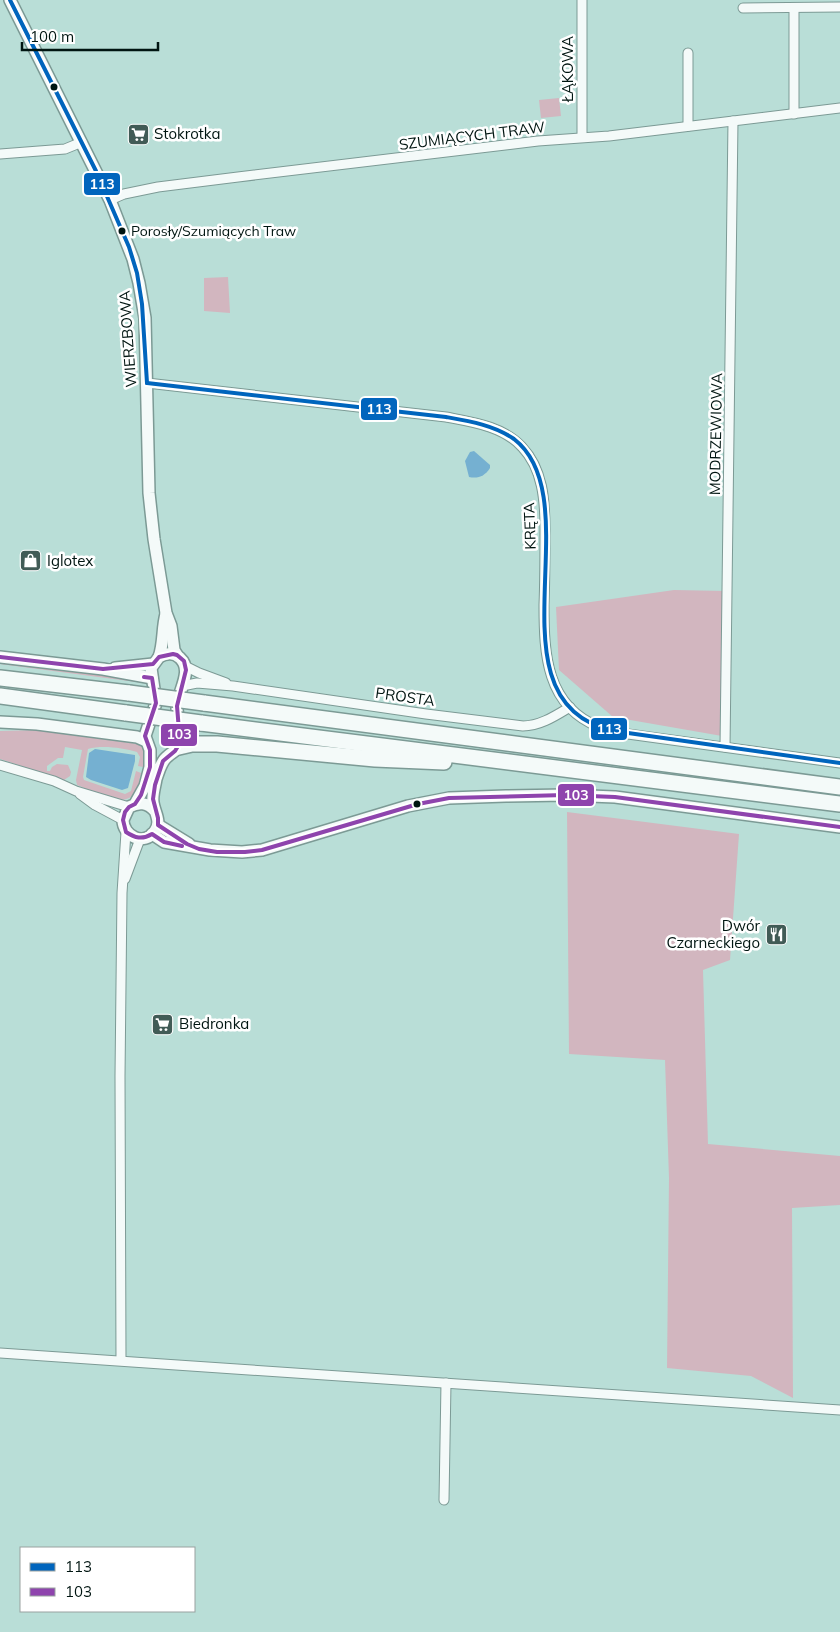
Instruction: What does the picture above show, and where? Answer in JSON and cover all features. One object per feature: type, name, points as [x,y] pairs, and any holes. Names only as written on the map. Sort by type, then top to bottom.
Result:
[{"type":"highway","points":[[0,673],[41,682]]},
{"type":"highway","points":[[0,678],[129,693],[840,787]]},
{"type":"highway","points":[[0,696],[840,804]]},
{"type":"highway","points":[[0,707],[94,709]]},
{"type":"highway","points":[[173,751],[192,744],[217,744],[375,759],[431,762],[516,762]]},
{"type":"street","name":"WIERZBOWA","points":[[10,0],[110,200],[126,238],[139,283],[145,318],[149,492],[154,539],[166,613],[174,650],[177,655]]},
{"type":"street","name":"ŁĄKOWA","points":[[582,0],[582,138]]},
{"type":"street","points":[[743,8],[840,7]]},
{"type":"street","points":[[794,8],[794,114]]},
{"type":"street","points":[[688,53],[688,126]]},
{"type":"street","name":"SZUMIĄCYCH TRAW","points":[[110,200],[124,194],[158,187],[538,141],[582,138],[840,108]]},
{"type":"street","name":"MODRZEWIOWA","points":[[726,748],[733,121]]},
{"type":"street","points":[[0,154],[64,149],[82,142]]},
{"type":"street","name":"KRĘTA","points":[[147,383],[446,417],[499,430],[522,446],[532,459],[541,485],[545,506],[544,629],[546,661],[556,688],[570,707],[598,727],[628,734],[840,763]]},
{"type":"street","name":"WIERZBOWA","points":[[132,805],[145,786],[151,758],[147,728],[156,703],[152,678],[156,660],[161,649],[166,613]]},
{"type":"street","points":[[103,669],[156,660],[167,654],[177,655],[186,666],[186,674],[177,706],[181,739],[163,761],[155,785],[153,799],[158,818],[155,829],[140,839],[122,887]]},
{"type":"street","points":[[0,657],[103,669],[152,678]]},
{"type":"street","name":"PROSTA","points":[[186,666],[234,686]]},
{"type":"street","name":"PROSTA","points":[[182,686],[197,683],[234,686],[522,726],[530,726],[546,720],[570,707]]},
{"type":"street","points":[[0,722],[137,737],[157,755],[173,751]]},
{"type":"street","points":[[0,765],[54,781],[76,791],[132,805],[146,804],[155,811]]},
{"type":"street","points":[[76,791],[95,805],[122,820],[126,832],[122,887],[120,1076],[121,1360]]},
{"type":"street","points":[[155,829],[164,842],[178,845],[224,852],[262,850],[418,804],[449,798],[564,795],[615,797],[840,827]]},
{"type":"street","points":[[122,820],[132,805]]},
{"type":"street","points":[[126,832],[140,839]]},
{"type":"street","points":[[0,1352],[840,1410]]},
{"type":"street","points":[[444,1500],[446,1383]]},
{"type":"shaded area","points":[[559,98],[561,116],[541,118],[539,100]]},
{"type":"shaded area","points":[[228,277],[230,313],[204,311],[204,278]]},
{"type":"shaded area","points":[[674,590],[727,591],[722,736],[613,717],[559,670],[556,607]]},
{"type":"shaded area","points":[[0,662],[139,679],[144,683],[0,664]]},
{"type":"shaded area","points":[[39,730],[138,744],[146,751],[147,759],[143,767],[138,766],[140,757],[137,752],[112,747],[88,749],[83,777],[84,780],[125,794],[131,791],[136,771],[141,773],[140,787],[134,795],[127,799],[119,800],[102,796],[77,785],[76,780],[82,750],[65,747],[63,758],[58,758],[47,766],[47,771],[50,771],[57,764],[68,765],[71,772],[70,776],[64,780],[0,759],[0,731]]},
{"type":"shaded area","points":[[567,812],[739,834],[730,960],[703,970],[708,1144],[840,1156],[840,1205],[792,1208],[793,1398],[751,1376],[667,1368],[669,1178],[665,1060],[569,1054]]},
{"type":"water","points":[[474,451],[490,465],[486,473],[475,478],[469,477],[465,461],[470,452]]},
{"type":"water","points":[[95,749],[135,755],[128,788],[122,790],[86,777],[89,753]]},
{"type":"transit line","name":"113","points":[[10,0],[96,171],[129,247],[137,273],[142,304],[147,383]]},
{"type":"transit line","name":"113","points":[[147,383],[446,417],[481,424],[506,434],[514,439],[536,468],[545,507],[545,643],[554,682],[575,713],[614,731],[840,763]]},
{"type":"transit line","name":"103","points":[[0,657],[103,669],[153,664],[159,657],[173,654],[184,661],[186,670],[177,706],[180,743],[175,751],[163,761],[155,785],[153,799],[158,825],[187,844],[199,849],[217,852],[262,850],[418,804],[449,798],[565,795],[615,797],[840,827]]},
{"type":"transit line","name":"103","points":[[144,677],[152,678],[156,703],[145,736],[150,750],[150,767],[141,795],[135,804],[125,812],[123,820],[126,832],[132,836],[142,838],[152,834],[164,842],[182,846]]},
{"type":"place","name":"Stokrotka","points":[[138,134]]},
{"type":"place","name":"Porosły/Szumiących Traw","points":[[122,231]]},
{"type":"place","name":"Iglotex","points":[[31,561]]},
{"type":"place","name":"Dwór Czarneckiego","points":[[776,935]]},
{"type":"place","name":"Biedronka","points":[[163,1024]]}]
